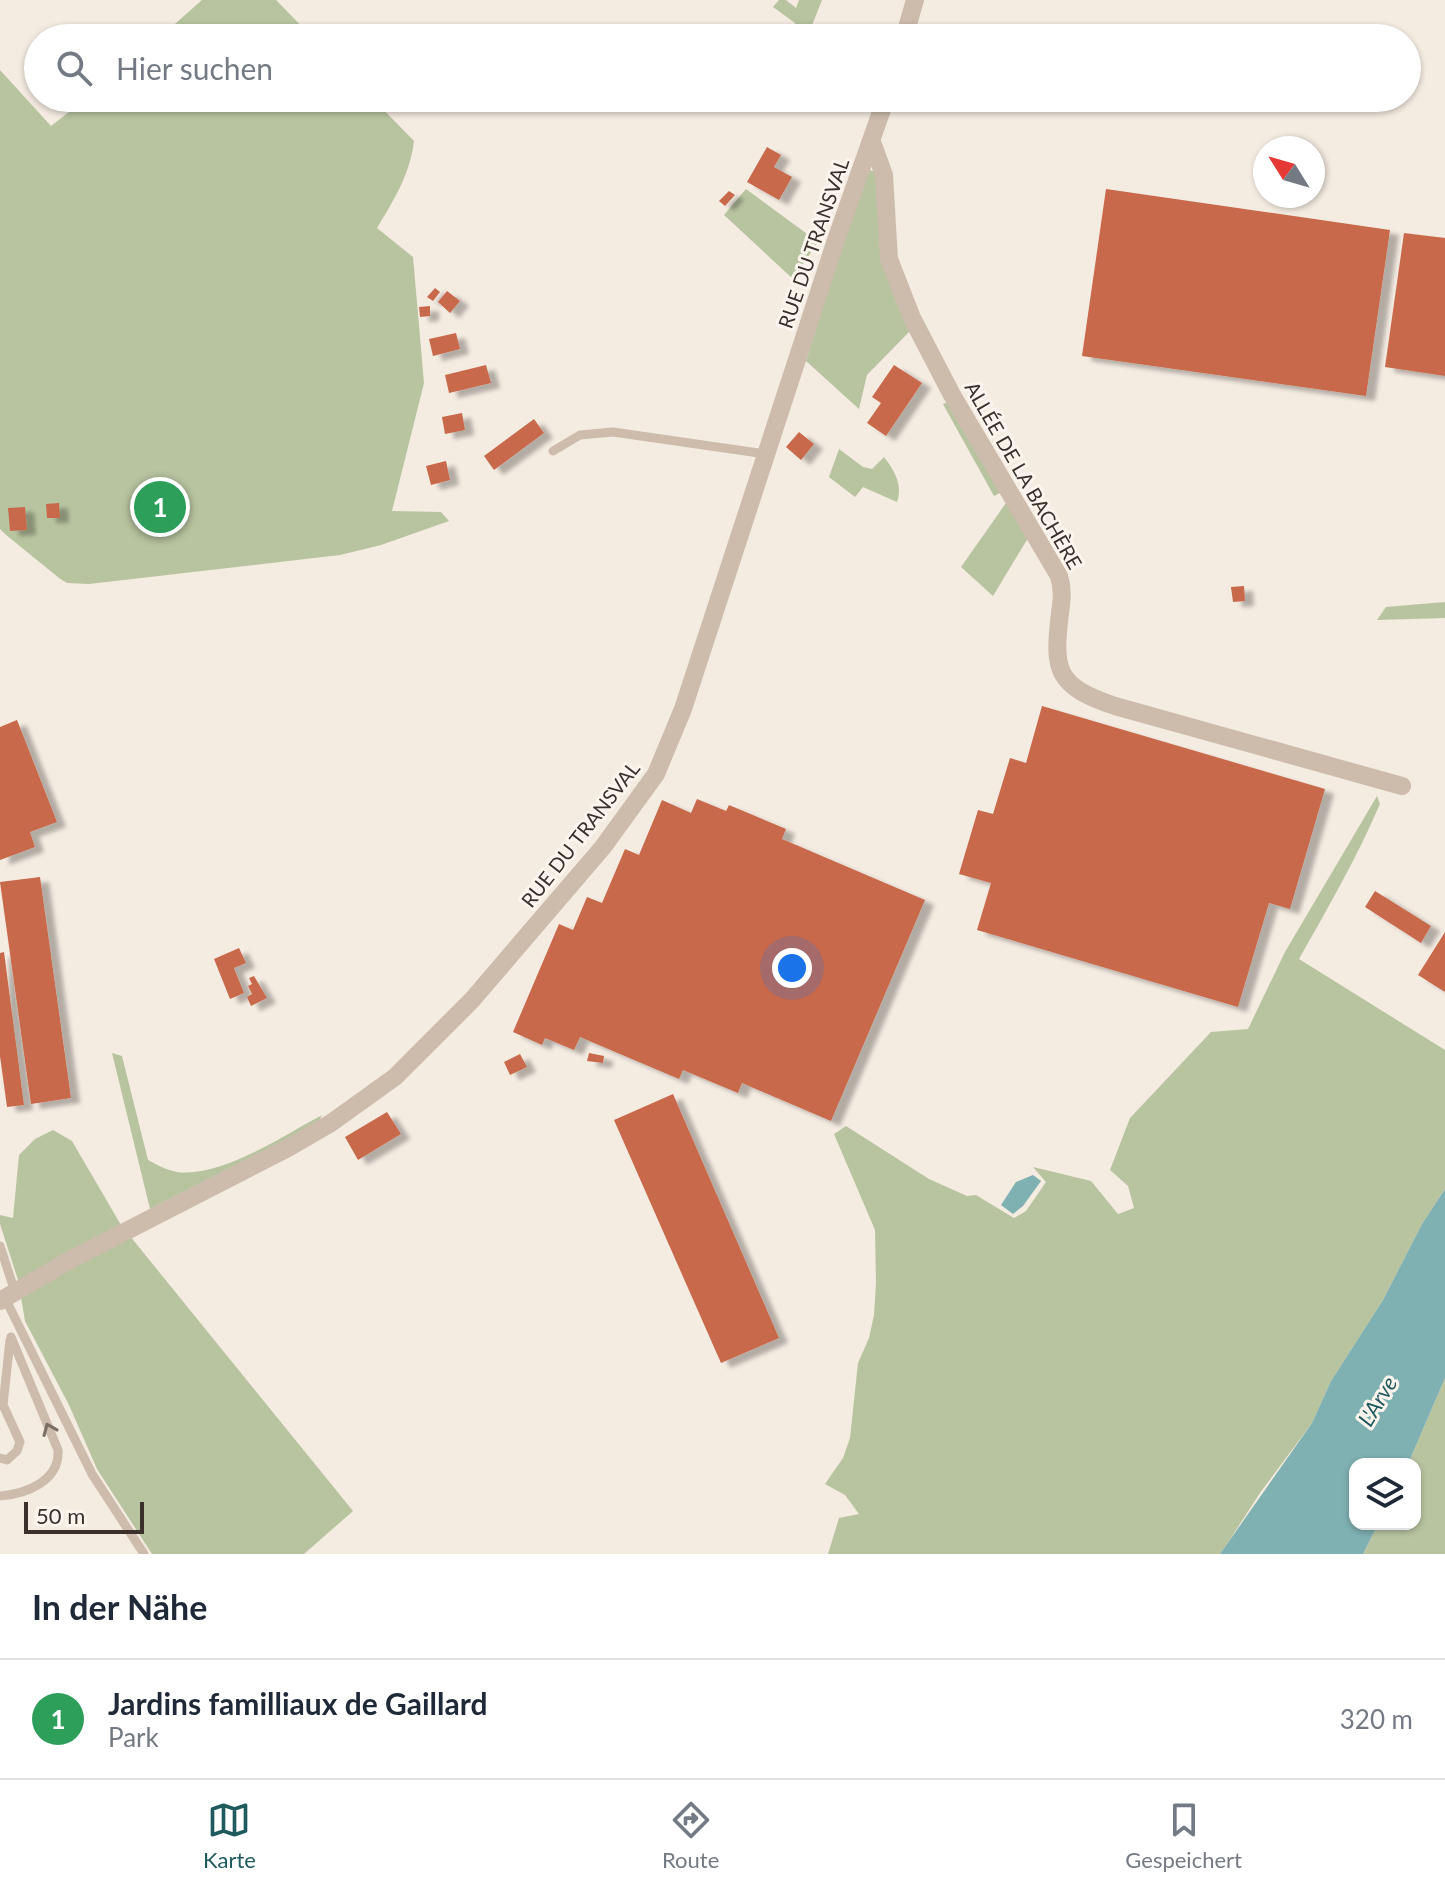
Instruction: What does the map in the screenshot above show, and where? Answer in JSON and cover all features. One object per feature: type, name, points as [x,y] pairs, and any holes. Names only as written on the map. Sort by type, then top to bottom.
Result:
[{"type":"street","points":[[908,24],[915,0]]},
{"type":"street","name":"RUE DU TRANSVAL","points":[[7,1297],[68,1261],[288,1148],[373,1095],[403,1070],[472,1000],[603,847],[656,774],[683,709],[848,205],[882,112]]},
{"type":"street","name":"ALLÉE DE LA BACHÈRE","points":[[872,142],[884,175],[889,259],[912,318],[952,395],[1036,534],[1061,583],[1056,658],[1064,677],[1088,696],[1115,706],[1402,786]]},
{"type":"lane","points":[[553,451],[580,435],[613,432],[766,454]]},
{"type":"lane","points":[[0,1246],[7,1297],[23,1332],[92,1474],[144,1554]]},
{"type":"lane","points":[[0,1340],[23,1332]]},
{"type":"lane","points":[[0,1458],[11,1457],[19,1447],[19,1438],[3,1405],[11,1337]]},
{"type":"lane","points":[[0,1496],[18,1494],[47,1479],[55,1469],[58,1457],[58,1450],[11,1337]]},
{"type":"green space","points":[[202,0],[276,0],[299,24],[175,24]]},
{"type":"green space","points":[[779,0],[786,0],[796,8],[799,0],[822,0],[813,24],[795,24],[773,7]]},
{"type":"green space","points":[[0,70],[24,96],[24,112],[38,112],[51,126],[69,112],[386,112],[414,141],[405,176],[377,228],[413,257],[424,383],[392,511],[441,512],[449,521],[381,545],[340,555],[89,584],[67,583],[0,529]]},
{"type":"green space","points":[[869,170],[878,172],[884,253],[893,291],[910,331],[867,375],[859,409],[806,361]]},
{"type":"green space","points":[[746,189],[818,242],[793,279],[724,215]]},
{"type":"green space","points":[[950,402],[1000,493],[994,496],[943,404]]},
{"type":"green space","points":[[839,449],[863,467],[872,469],[884,457],[897,479],[897,502],[863,487],[855,497],[829,477]]},
{"type":"green space","points":[[1006,503],[1028,538],[993,596],[961,567]]},
{"type":"green space","points":[[1445,602],[1445,618],[1377,620],[1386,607]]},
{"type":"green space","points":[[1377,796],[1380,804],[1362,843],[1299,959],[1445,1050],[1445,1189],[1422,1224],[1383,1300],[1331,1381],[1312,1423],[1220,1554],[828,1554],[839,1518],[859,1514],[845,1495],[825,1484],[843,1458],[850,1438],[858,1363],[869,1338],[876,1283],[875,1230],[834,1134],[846,1126],[929,1179],[967,1196],[976,1195],[1014,1218],[1026,1211],[1046,1182],[1033,1167],[1091,1181],[1118,1214],[1134,1208],[1128,1186],[1110,1170],[1130,1118],[1211,1032],[1248,1029],[1285,952]]},
{"type":"green space","points":[[112,1053],[122,1056],[148,1160],[173,1171],[195,1172],[233,1162],[322,1115],[318,1123],[150,1209]]},
{"type":"green space","points":[[53,1130],[72,1141],[121,1225],[353,1511],[304,1554],[152,1554],[97,1469],[69,1405],[25,1321],[18,1280],[0,1224],[0,1215],[13,1218],[19,1155],[35,1139]]},
{"type":"green space","points":[[1445,1378],[1445,1554],[1363,1554],[1375,1530],[1421,1530],[1421,1458],[1411,1458]]},
{"type":"water","points":[[1033,1175],[1041,1181],[1023,1206],[1013,1214],[1001,1205],[1016,1182]]},
{"type":"water","name":"L'Arve","points":[[1445,1189],[1445,1378],[1411,1458],[1349,1458],[1349,1530],[1375,1530],[1363,1554],[1220,1554],[1312,1423],[1331,1381],[1383,1300],[1422,1224]]},
{"type":"building","points":[[767,147],[781,155],[774,167],[792,177],[779,200],[747,182]]},
{"type":"building","points":[[1106,189],[1390,230],[1366,396],[1082,356]]},
{"type":"building","points":[[729,191],[735,195],[725,206],[719,201]]},
{"type":"building","points":[[1404,233],[1445,238],[1445,376],[1385,367]]},
{"type":"building","points":[[435,288],[440,292],[433,301],[427,297]]},
{"type":"building","points":[[447,291],[460,301],[450,313],[438,302]]},
{"type":"building","points":[[430,306],[430,316],[420,317],[419,307]]},
{"type":"building","points":[[456,333],[460,349],[433,356],[429,339]]},
{"type":"building","points":[[486,365],[491,383],[449,393],[445,375]]},
{"type":"building","points":[[894,365],[922,383],[886,436],[867,423],[881,403],[872,397]]},
{"type":"building","points":[[462,413],[465,430],[445,434],[442,417]]},
{"type":"building","points":[[534,419],[544,433],[494,470],[484,456]]},
{"type":"building","points":[[799,432],[814,444],[801,460],[786,447]]},
{"type":"building","points":[[446,461],[450,480],[431,485],[426,466]]},
{"type":"building","points":[[59,503],[60,518],[47,518],[46,504]]},
{"type":"building","points":[[25,507],[27,530],[10,531],[8,508]]},
{"type":"building","points":[[1244,586],[1245,601],[1233,602],[1231,587]]},
{"type":"building","points":[[1042,706],[1325,789],[1290,909],[1269,903],[1238,1007],[977,930],[991,883],[959,874],[978,810],[993,814],[1010,758],[1026,763]]},
{"type":"building","points":[[17,720],[57,822],[30,832],[35,847],[0,860],[0,727]]},
{"type":"building","points":[[697,799],[726,811],[729,805],[786,829],[782,839],[925,900],[831,1121],[742,1083],[738,1093],[683,1070],[679,1079],[580,1037],[574,1050],[545,1038],[542,1045],[513,1032],[559,924],[573,930],[587,897],[602,903],[625,849],[639,855],[662,800],[691,813]]},
{"type":"building","points":[[40,877],[71,1098],[31,1104],[0,882]]},
{"type":"building","points":[[1375,891],[1431,926],[1421,943],[1365,907]]},
{"type":"building","points":[[1445,932],[1445,992],[1418,975]]},
{"type":"building","points":[[239,948],[246,963],[234,968],[244,993],[230,999],[214,959]]},
{"type":"building","points":[[4,952],[24,1105],[7,1107],[0,1056],[0,953]]},
{"type":"building","points":[[254,976],[267,998],[251,1006],[247,997],[252,994],[248,986],[252,984],[249,978]]},
{"type":"building","points":[[589,1053],[604,1056],[603,1063],[587,1061]]},
{"type":"building","points":[[520,1054],[527,1067],[510,1075],[504,1062]]},
{"type":"building","points":[[673,1094],[779,1338],[721,1363],[614,1120]]},
{"type":"building","points":[[387,1112],[401,1134],[358,1160],[345,1137]]},
{"type":"place","name":"Jardins familliaux de Gaillard","points":[[160,507]]}]
